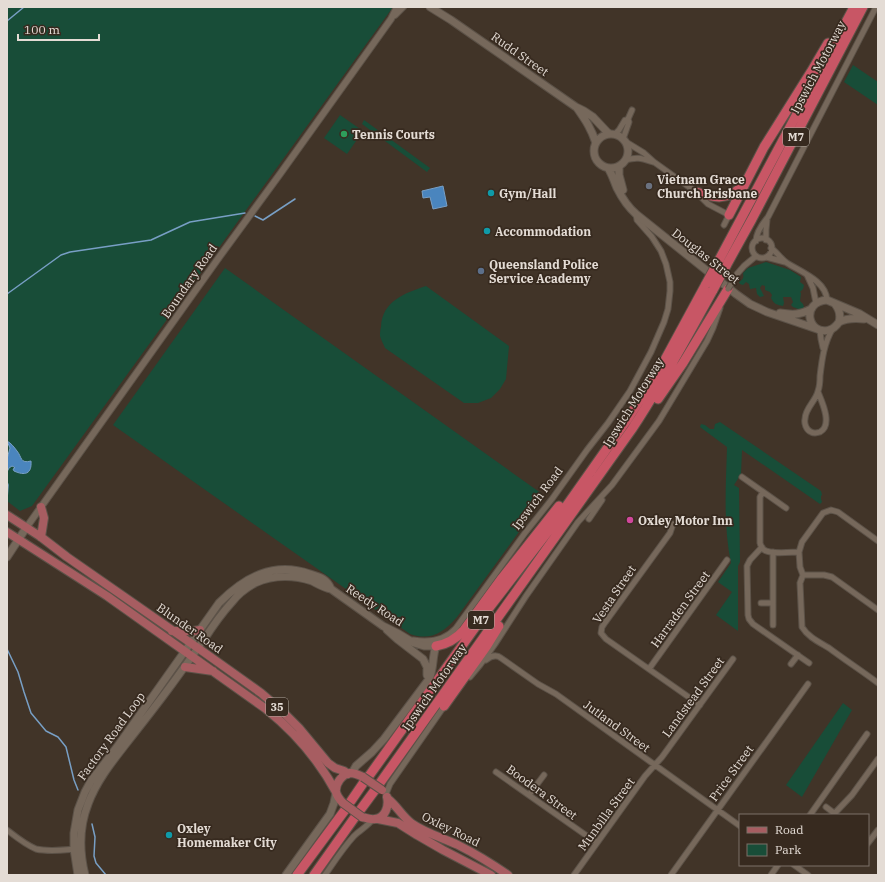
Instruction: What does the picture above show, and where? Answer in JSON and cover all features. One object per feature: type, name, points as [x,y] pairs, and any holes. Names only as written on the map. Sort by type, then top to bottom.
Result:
[{"type":"highway","name":"Ipswich Motorway","points":[[314,875],[360,814],[382,791],[504,610],[644,410],[672,364],[854,7]]},
{"type":"highway","points":[[729,215],[764,148],[843,18],[854,7]]},
{"type":"highway","name":"Ipswich Motorway","points":[[723,263],[752,219],[863,7]]},
{"type":"highway","points":[[696,192],[712,197],[725,197],[733,194],[746,181]]},
{"type":"highway","name":"Ipswich Motorway","points":[[297,875],[365,778],[628,420],[710,287]]},
{"type":"highway","points":[[644,410],[658,399],[693,347],[725,295]]},
{"type":"highway","points":[[437,643],[446,643],[454,640],[460,635],[502,578],[583,475],[595,466]]},
{"type":"highway","points":[[444,706],[486,647],[504,618],[504,610]]},
{"type":"main road","name":"Rudd Street","points":[[430,7],[584,111],[612,134]]},
{"type":"main road","name":"Rudd Street","points":[[437,7],[451,20]]},
{"type":"main road","name":"Rudd Street","points":[[576,107],[590,126],[596,143]]},
{"type":"main road","points":[[612,134],[624,140],[628,151],[622,163],[612,168],[608,168],[598,163],[594,153],[594,148],[599,138],[604,135],[612,134]]},
{"type":"main road","name":"Douglas Street","points":[[622,163],[619,175],[622,188],[634,208],[739,291],[752,301],[768,309],[781,313],[799,314],[811,309]]},
{"type":"main road","name":"Douglas Street","points":[[608,168],[621,195],[630,209],[736,294],[750,304],[767,312],[819,329]]},
{"type":"main road","points":[[835,304],[840,312],[840,317],[836,326],[829,330],[819,329],[814,326],[810,320],[811,309],[816,303],[827,300],[860,314],[878,325]]},
{"type":"main road","points":[[838,322],[846,319],[857,318],[870,320]]},
{"type":"main road","points":[[41,508],[44,518],[41,537]]},
{"type":"main road","name":"Blunder Road","points":[[7,516],[41,537],[271,702],[299,728],[328,763],[335,768],[350,773]]},
{"type":"main road","name":"Boundary Road","points":[[7,557],[26,528]]},
{"type":"main road","name":"Blunder Road","points":[[7,532],[107,596],[266,709],[287,726],[313,755],[329,778],[336,792]]},
{"type":"main road","name":"Reedy Road","points":[[194,646],[200,630],[213,611],[227,595],[244,582],[260,574],[281,570],[297,570],[321,578],[328,583],[331,589]]},
{"type":"main road","name":"Reedy Road","points":[[194,646],[232,601],[243,591],[256,583],[274,578],[290,577],[314,582],[324,588],[331,589],[383,626],[418,645],[427,646],[437,643]]},
{"type":"main road","points":[[383,626],[393,636],[420,656],[424,661],[428,673],[422,687]]},
{"type":"main road","points":[[171,630],[200,630]]},
{"type":"main road","points":[[286,875],[330,814],[334,803],[338,782],[350,773],[384,739],[431,676],[437,643]]},
{"type":"main road","name":"Factory Road Loop","points":[[78,875],[77,849],[74,832],[78,810],[85,792],[91,781],[194,646]]},
{"type":"main road","name":"Factory Road Loop","points":[[85,875],[82,861],[77,849],[81,837],[82,821],[96,786],[110,764],[185,667],[189,653]]},
{"type":"main road","points":[[185,667],[214,671]]},
{"type":"main road","name":"35","points":[[350,773],[365,778],[382,791]]},
{"type":"main road","points":[[376,819],[386,811],[388,804],[382,791]]},
{"type":"main road","name":"Oxley Road","points":[[382,791],[411,823],[470,851],[499,872],[508,875]]},
{"type":"main road","name":"35","points":[[336,792],[339,799],[346,805],[360,814],[376,819]]},
{"type":"main road","name":"Oxley Road","points":[[376,819],[398,823],[443,850],[491,875]]},
{"type":"street","name":"Boundary Road","points":[[26,528],[391,19],[397,7]]},
{"type":"street","name":"Boundary Road","points":[[391,19],[404,7]]},
{"type":"street","points":[[827,300],[822,287],[818,282],[785,262],[771,248],[769,242],[766,240],[766,224],[768,217],[876,7]]},
{"type":"street","points":[[632,110],[628,119],[629,122],[624,140],[644,152],[654,162],[696,192],[708,204],[729,215],[724,225]]},
{"type":"street","points":[[612,134],[619,130],[625,120],[628,119]]},
{"type":"street","points":[[622,163],[635,158],[654,162]]},
{"type":"street","name":"Ipswich Road","points":[[437,643],[453,631],[464,618],[525,533],[608,423],[630,391],[651,352],[668,309],[670,282],[661,251],[652,237],[637,220],[636,214]]},
{"type":"street","points":[[768,217],[759,230],[752,248],[753,251],[756,256],[761,258],[766,257],[785,262]]},
{"type":"street","points":[[756,241],[761,239],[766,240]]},
{"type":"street","points":[[766,257],[770,253],[771,248]]},
{"type":"street","points":[[589,519],[659,421],[700,354],[712,331],[725,295],[737,274],[756,256]]},
{"type":"street","points":[[807,275],[813,288],[816,303]]},
{"type":"street","points":[[818,392],[826,415],[826,421],[822,430],[815,433],[810,432],[807,428],[805,418],[818,392],[824,349],[832,328]]},
{"type":"street","points":[[819,329],[824,349]]},
{"type":"street","points":[[742,477],[786,508]]},
{"type":"street","points":[[382,791],[390,784],[444,706],[480,665],[532,586],[578,522],[610,489],[615,481]]},
{"type":"street","points":[[763,492],[760,497],[760,543],[762,547],[764,550],[773,552],[799,552]]},
{"type":"street","points":[[878,541],[838,512],[831,510],[823,513],[802,542],[799,552],[800,567],[803,575],[800,583],[802,626],[804,631],[878,683]]},
{"type":"street","name":"Vesta Street","points":[[674,524],[670,533],[601,630],[602,635],[606,639],[700,706]]},
{"type":"street","points":[[762,547],[750,560],[747,566],[749,619],[753,624],[809,663]]},
{"type":"street","points":[[773,552],[773,625]]},
{"type":"street","name":"Harraden Street","points":[[649,669],[727,560]]},
{"type":"street","points":[[803,575],[824,575],[832,577],[878,610]]},
{"type":"street","points":[[761,603],[773,603]]},
{"type":"street","points":[[791,664],[798,655]]},
{"type":"street","name":"Jutland Street","points":[[480,665],[487,659],[494,656],[499,656],[739,825]]},
{"type":"street","name":"Landstead Street","points":[[655,765],[700,706],[733,659]]},
{"type":"street","name":"Price Street","points":[[671,875],[808,684]]},
{"type":"street","points":[[811,814],[867,734]]},
{"type":"street","points":[[826,807],[833,814],[852,795],[878,759]]},
{"type":"street","name":"Munbilla Street","points":[[574,875],[645,776],[655,765]]},
{"type":"street","name":"Boodera Street","points":[[496,772],[597,843]]},
{"type":"street","points":[[529,795],[544,775]]},
{"type":"street","points":[[325,875],[348,842],[376,819]]},
{"type":"street","points":[[7,830],[25,843],[36,848],[53,850],[77,849]]},
{"type":"street","points":[[869,842],[877,833]]},
{"type":"street","points":[[771,875],[777,866]]},
{"type":"street","points":[[795,866],[808,875]]},
{"type":"green space","points":[[7,7],[393,7],[32,506],[20,511],[7,501]]},
{"type":"green space","points":[[853,65],[878,82],[878,105],[844,82]]},
{"type":"green space","name":"Tennis Courts","points":[[340,115],[363,131],[347,154],[324,138]]},
{"type":"green space","points":[[364,120],[430,168],[427,172],[362,124]]},
{"type":"green space","points":[[766,262],[790,270],[801,277],[800,282],[804,285],[800,292],[800,301],[804,307],[801,310],[791,305],[793,302],[791,297],[783,297],[783,306],[779,305],[773,302],[771,298],[772,295],[770,292],[765,290],[765,286],[762,285],[760,288],[764,296],[760,297],[757,294],[756,288],[750,289],[749,284],[746,282],[743,285],[740,284],[739,282],[743,278],[743,273],[748,268]]},
{"type":"green space","points":[[225,268],[545,496],[457,617],[442,631],[424,637],[410,634],[113,425]]},
{"type":"green space","points":[[426,286],[509,346],[506,379],[500,389],[491,398],[478,403],[464,403],[385,348],[381,339],[380,331],[382,318],[390,304],[403,295]]},
{"type":"green space","points":[[720,422],[821,491],[822,495],[822,502],[820,504],[742,450],[741,474],[734,485],[739,488],[740,562],[738,566],[738,631],[716,615],[732,592],[718,582],[731,563],[728,549],[726,520],[727,447],[700,427],[701,424],[710,429],[714,429],[715,424]]},
{"type":"green space","points":[[843,703],[852,710],[802,797],[786,785]]},
{"type":"water","points":[[443,186],[447,206],[433,209],[430,197],[423,198],[422,191]]},
{"type":"water","points":[[7,441],[19,453],[23,461],[31,461],[30,469],[27,473],[14,471],[13,469],[15,468],[12,466],[7,472],[7,459],[10,448]]},
{"type":"waterway","points":[[7,21],[24,7]]},
{"type":"waterway","points":[[255,216],[263,220],[295,199]]},
{"type":"waterway","points":[[7,294],[61,255],[70,252],[151,240],[190,222],[245,213]]},
{"type":"waterway","points":[[7,482],[7,499]]},
{"type":"waterway","points":[[7,649],[18,672],[31,713],[46,731],[58,737],[66,747],[78,790]]},
{"type":"waterway","points":[[92,824],[95,837],[94,856],[96,863],[106,875]]},
{"type":"place","name":"Tennis Courts","points":[[344,134]]},
{"type":"place","name":"Vietnam Grace Church Brisbane","points":[[649,186]]},
{"type":"place","name":"Gym/Hall","points":[[491,193]]},
{"type":"place","name":"Accommodation","points":[[487,231]]},
{"type":"place","name":"Queensland Police Service Academy","points":[[481,271]]},
{"type":"place","name":"Oxley Motor Inn","points":[[630,520]]},
{"type":"place","name":"Oxley Homemaker City","points":[[169,835]]}]
